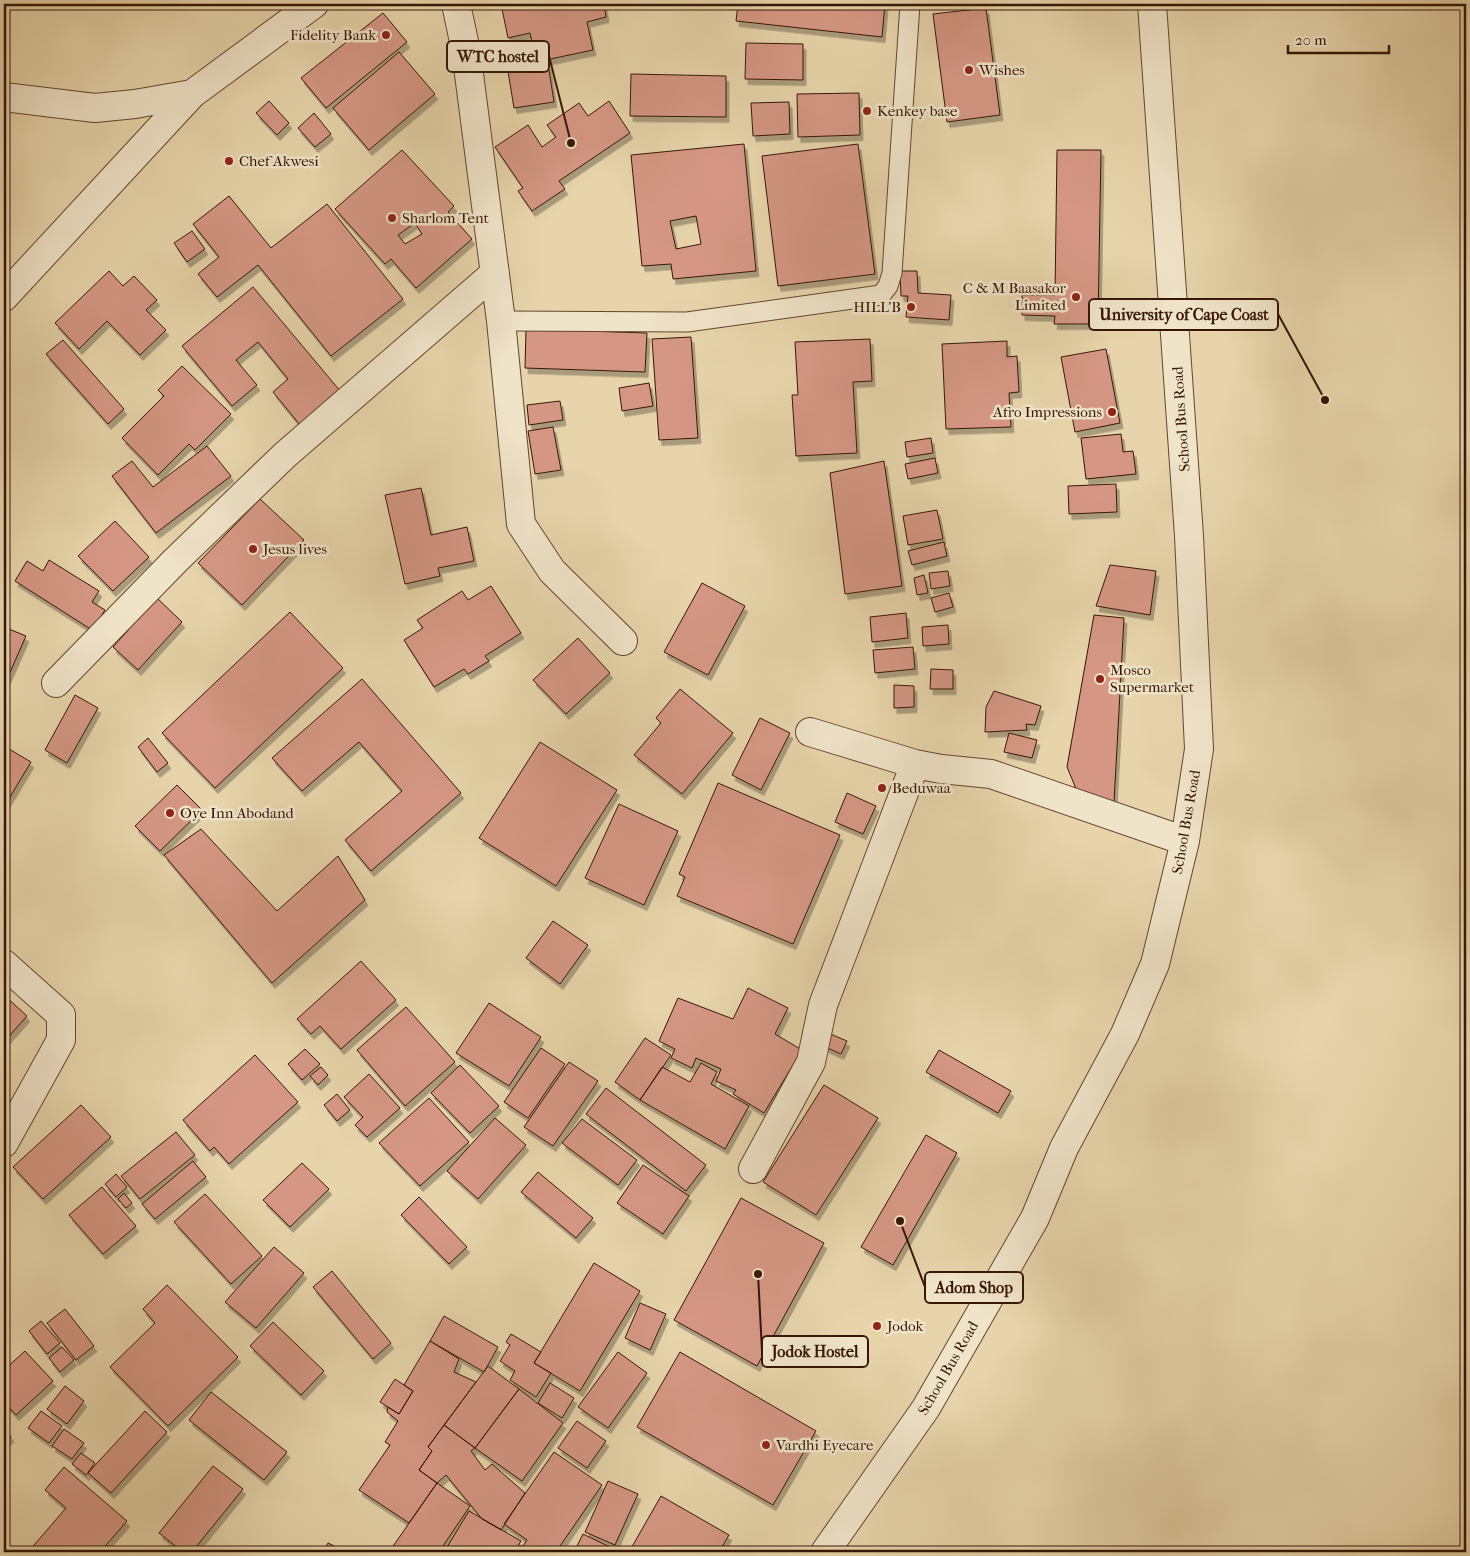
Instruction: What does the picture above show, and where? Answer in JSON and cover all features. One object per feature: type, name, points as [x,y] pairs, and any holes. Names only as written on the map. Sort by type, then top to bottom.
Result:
[{"type":"street","points":[[4,297],[192,94],[314,4]]},
{"type":"street","points":[[456,4],[466,51],[501,321],[521,524],[552,571],[624,641]]},
{"type":"street","name":"School Bus Road","points":[[825,1552],[926,1408],[1035,1218],[1064,1148],[1125,1034],[1155,964],[1185,841],[1198,739],[1189,536],[1152,4]]},
{"type":"street","points":[[4,97],[95,108],[135,104],[192,94]]},
{"type":"street","points":[[56,683],[176,560],[285,455],[495,274]]},
{"type":"street","points":[[810,732],[915,764],[941,769],[991,774],[1185,841]]},
{"type":"street","points":[[753,1169],[810,1062],[823,1005],[915,764]]},
{"type":"street","points":[[4,964],[61,1015],[61,1040],[4,1143]]},
{"type":"lane","points":[[501,321],[687,322],[881,295],[888,286],[892,273],[910,4]]},
{"type":"building","points":[[501,4],[604,4],[606,17],[587,22],[593,50],[536,62],[530,33],[508,38]]},
{"type":"building","points":[[738,4],[885,4],[882,37],[736,21]]},
{"type":"building","points":[[986,8],[1000,115],[947,122],[933,14]]},
{"type":"building","points":[[383,13],[407,42],[326,108],[301,78]]},
{"type":"building","points":[[746,43],[803,44],[803,80],[745,79]]},
{"type":"building","points":[[527,44],[531,66],[548,64],[554,102],[514,108],[504,47]]},
{"type":"building","points":[[399,52],[435,94],[369,150],[333,108]]},
{"type":"building","points":[[631,74],[726,76],[726,117],[630,116]]},
{"type":"building","points":[[859,93],[860,135],[798,137],[797,94]]},
{"type":"building","points":[[269,101],[289,123],[277,135],[256,113]]},
{"type":"building","points":[[609,101],[630,133],[559,181],[565,189],[532,211],[518,191],[523,188],[495,147],[528,125],[542,147],[556,137],[547,125],[579,103],[588,116]]},
{"type":"building","points":[[789,102],[790,134],[753,136],[751,103]]},
{"type":"building","points":[[314,113],[331,134],[315,147],[298,128]]},
{"type":"building","points":[[744,144],[756,271],[673,279],[671,264],[642,266],[631,155]],"holes":[[[696,216],[701,244],[676,249],[670,221]]]},
{"type":"building","points":[[858,144],[875,274],[778,286],[762,156]]},
{"type":"building","points":[[402,150],[454,206],[448,212],[472,239],[416,288],[391,259],[385,264],[335,209]],"holes":[[[415,223],[422,234],[405,244],[398,235]]]},
{"type":"building","points":[[1057,150],[1101,150],[1098,324],[1054,324],[1055,316],[1022,315],[1022,295],[1055,295]]},
{"type":"building","points":[[229,196],[271,248],[327,204],[403,299],[331,356],[258,265],[217,297],[198,274],[219,257],[193,224]]},
{"type":"building","points":[[192,231],[205,249],[187,262],[174,243]]},
{"type":"building","points":[[109,271],[123,286],[134,276],[157,300],[146,310],[166,330],[140,355],[107,321],[79,349],[55,323]]},
{"type":"building","points":[[900,271],[917,271],[918,293],[951,295],[949,320],[906,317],[908,296],[901,296]]},
{"type":"building","points":[[253,287],[341,392],[300,425],[273,392],[288,379],[258,342],[236,360],[257,385],[232,406],[182,346]]},
{"type":"building","points":[[526,329],[647,333],[645,372],[525,368]]},
{"type":"building","points":[[691,337],[698,438],[659,440],[652,339]]},
{"type":"building","points":[[870,339],[872,381],[853,382],[857,453],[796,456],[792,395],[798,395],[795,342]]},
{"type":"building","points":[[63,340],[124,409],[108,424],[46,354]]},
{"type":"building","points":[[1007,341],[1007,357],[1017,356],[1019,392],[1009,393],[1011,427],[946,429],[942,344]]},
{"type":"building","points":[[1106,349],[1120,423],[1075,432],[1061,357]]},
{"type":"building","points":[[182,366],[231,414],[195,450],[189,444],[158,475],[122,438],[164,396],[158,390]]},
{"type":"building","points":[[649,383],[653,406],[622,411],[619,388]]},
{"type":"building","points":[[560,401],[563,420],[529,425],[527,405]]},
{"type":"building","points":[[553,427],[561,470],[535,474],[528,431]]},
{"type":"building","points":[[1121,434],[1123,452],[1133,451],[1136,474],[1086,479],[1081,438]]},
{"type":"building","points":[[931,438],[933,453],[907,457],[905,442]]},
{"type":"building","points":[[207,446],[231,476],[156,533],[112,476],[132,461],[153,487]]},
{"type":"building","points":[[935,458],[938,473],[908,479],[905,464]]},
{"type":"building","points":[[884,461],[902,586],[845,594],[830,473]]},
{"type":"building","points":[[1116,484],[1117,512],[1069,514],[1068,486]]},
{"type":"building","points":[[421,488],[431,535],[467,527],[474,561],[438,568],[440,576],[405,584],[385,495]]},
{"type":"building","points":[[260,499],[304,540],[242,605],[198,563]]},
{"type":"building","points":[[937,510],[943,539],[908,545],[903,516]]},
{"type":"building","points":[[115,521],[149,557],[113,591],[78,556]]},
{"type":"building","points":[[944,542],[947,556],[912,565],[908,551]]},
{"type":"building","points":[[49,560],[99,591],[92,602],[105,610],[92,630],[15,581],[27,561],[43,571]]},
{"type":"building","points":[[1110,565],[1156,571],[1150,615],[1096,606]]},
{"type":"building","points":[[948,571],[950,586],[931,589],[929,573]]},
{"type":"building","points":[[924,575],[928,593],[917,595],[914,578]]},
{"type":"building","points":[[702,583],[745,606],[708,675],[664,652]]},
{"type":"building","points":[[491,586],[521,633],[485,656],[489,661],[468,674],[464,669],[434,687],[404,640],[423,628],[417,620],[462,591],[468,600]]},
{"type":"building","points":[[949,593],[953,607],[935,612],[931,598]]},
{"type":"building","points":[[157,598],[182,622],[138,670],[113,647]]},
{"type":"building","points":[[290,612],[343,668],[215,788],[162,733]]},
{"type":"building","points":[[906,613],[908,638],[872,642],[870,617]]},
{"type":"building","points":[[1094,615],[1124,618],[1114,803],[1079,796],[1067,767]]},
{"type":"building","points":[[948,625],[949,644],[923,646],[922,627]]},
{"type":"building","points":[[4,627],[26,636],[4,686]]},
{"type":"building","points":[[578,638],[610,673],[566,714],[533,680]]},
{"type":"building","points":[[913,647],[915,669],[875,673],[873,650]]},
{"type":"building","points":[[931,669],[953,670],[953,689],[930,689]]},
{"type":"building","points":[[362,679],[461,793],[371,871],[345,840],[402,791],[359,742],[302,791],[272,758]]},
{"type":"building","points":[[894,685],[914,686],[914,707],[894,708]]},
{"type":"building","points":[[680,689],[733,733],[682,794],[634,755],[661,723],[656,718]]},
{"type":"building","points":[[994,691],[1041,706],[1035,725],[1026,724],[1027,730],[985,732],[986,707]]},
{"type":"building","points":[[75,695],[98,708],[67,763],[45,750]]},
{"type":"building","points":[[760,718],[790,733],[761,790],[732,775]]},
{"type":"building","points":[[1009,733],[1037,740],[1032,758],[1004,752]]},
{"type":"building","points":[[148,738],[168,763],[157,772],[138,747]]},
{"type":"building","points":[[540,742],[617,790],[556,886],[479,838]]},
{"type":"building","points":[[4,746],[31,762],[4,807]]},
{"type":"building","points":[[718,783],[840,835],[793,944],[677,896],[685,877],[679,874]]},
{"type":"building","points":[[177,785],[202,810],[160,851],[135,826]]},
{"type":"building","points":[[847,793],[876,806],[863,834],[835,822]]},
{"type":"building","points":[[619,804],[678,831],[644,905],[585,878]]},
{"type":"building","points":[[201,829],[277,911],[338,856],[365,900],[272,983],[164,855]]},
{"type":"building","points":[[553,921],[588,945],[560,984],[526,958]]},
{"type":"building","points":[[361,961],[396,1000],[341,1049],[320,1026],[311,1034],[297,1019]]},
{"type":"building","points":[[748,988],[788,1008],[775,1034],[802,1050],[764,1113],[733,1094],[736,1090],[716,1081],[721,1069],[696,1058],[692,1068],[671,1058],[675,1049],[659,1041],[678,998],[733,1019]]},
{"type":"building","points":[[4,995],[27,1016],[4,1042]]},
{"type":"building","points":[[489,1003],[541,1037],[509,1086],[456,1053]]},
{"type":"building","points":[[406,1007],[455,1062],[405,1106],[357,1050]]},
{"type":"building","points":[[828,1033],[847,1041],[841,1054],[823,1046]]},
{"type":"building","points":[[645,1038],[671,1055],[640,1100],[615,1082]]},
{"type":"building","points":[[541,1048],[565,1064],[528,1118],[504,1102]]},
{"type":"building","points":[[305,1049],[320,1064],[302,1080],[288,1064]]},
{"type":"building","points":[[939,1050],[1011,1091],[998,1113],[926,1072]]},
{"type":"building","points":[[255,1055],[298,1102],[229,1164],[214,1147],[210,1151],[183,1120]]},
{"type":"building","points":[[569,1062],[598,1081],[553,1146],[524,1127]]},
{"type":"building","points":[[701,1063],[717,1072],[711,1084],[749,1106],[725,1149],[640,1100],[662,1067],[690,1082]]},
{"type":"building","points":[[460,1065],[499,1106],[470,1133],[431,1093]]},
{"type":"building","points":[[321,1067],[328,1075],[318,1085],[310,1076]]},
{"type":"building","points":[[369,1074],[400,1108],[367,1137],[355,1125],[363,1117],[344,1097]]},
{"type":"building","points":[[824,1085],[878,1118],[816,1215],[763,1182]]},
{"type":"building","points":[[606,1088],[706,1165],[686,1191],[586,1114]]},
{"type":"building","points":[[337,1094],[350,1110],[337,1121],[324,1105]]},
{"type":"building","points":[[429,1098],[469,1142],[420,1186],[379,1143]]},
{"type":"building","points":[[81,1105],[111,1137],[43,1199],[13,1167]]},
{"type":"building","points":[[495,1118],[526,1145],[478,1199],[447,1171]]},
{"type":"building","points":[[582,1119],[637,1160],[618,1185],[562,1143]]},
{"type":"building","points":[[176,1132],[195,1155],[140,1199],[121,1176]]},
{"type":"building","points":[[926,1135],[957,1153],[893,1265],[861,1247]]},
{"type":"building","points":[[193,1161],[206,1177],[155,1219],[142,1204]]},
{"type":"building","points":[[302,1163],[329,1189],[290,1227],[263,1200]]},
{"type":"building","points":[[643,1165],[689,1196],[663,1234],[617,1203]]},
{"type":"building","points":[[538,1172],[593,1218],[576,1238],[521,1192]]},
{"type":"building","points":[[116,1174],[127,1187],[116,1197],[105,1184]]},
{"type":"building","points":[[102,1187],[136,1226],[103,1254],[69,1215]]},
{"type":"building","points":[[124,1193],[132,1203],[126,1208],[118,1199]]},
{"type":"building","points":[[205,1194],[262,1256],[231,1284],[174,1222]]},
{"type":"building","points":[[419,1197],[467,1247],[449,1264],[401,1215]]},
{"type":"building","points":[[741,1198],[824,1243],[757,1366],[674,1320]]},
{"type":"building","points":[[274,1247],[304,1273],[256,1328],[225,1302]]},
{"type":"building","points":[[594,1263],[640,1291],[580,1391],[534,1363]]},
{"type":"building","points":[[332,1271],[391,1343],[373,1359],[313,1287]]},
{"type":"building","points":[[167,1285],[238,1357],[168,1426],[110,1367],[155,1323],[143,1309]]},
{"type":"building","points":[[640,1303],[666,1314],[650,1350],[625,1338]]},
{"type":"building","points":[[65,1309],[94,1346],[76,1360],[47,1323]]},
{"type":"building","points":[[444,1316],[498,1347],[484,1372],[430,1341]]},
{"type":"building","points":[[41,1321],[60,1343],[47,1354],[29,1331]]},
{"type":"building","points":[[273,1322],[324,1371],[301,1395],[250,1346]]},
{"type":"building","points":[[511,1334],[541,1352],[534,1363],[551,1373],[536,1397],[510,1380],[515,1371],[500,1361],[510,1345],[506,1342]]},
{"type":"building","points":[[430,1341],[459,1359],[454,1372],[476,1382],[428,1447],[432,1451],[419,1470],[437,1483],[409,1523],[359,1490],[390,1445],[385,1442],[398,1421],[387,1412],[388,1407],[399,1414],[413,1391],[404,1385]]},
{"type":"building","points":[[62,1347],[74,1360],[60,1372],[49,1358]]},
{"type":"building","points":[[25,1351],[53,1381],[16,1415],[4,1402],[4,1370]]},
{"type":"building","points":[[618,1352],[647,1373],[608,1428],[578,1407]]},
{"type":"building","points":[[680,1352],[816,1431],[773,1505],[637,1427]]},
{"type":"building","points":[[488,1366],[519,1389],[475,1448],[444,1425]]},
{"type":"building","points":[[395,1379],[413,1391],[399,1414],[380,1402]]},
{"type":"building","points":[[550,1383],[574,1398],[562,1418],[538,1403]]},
{"type":"building","points":[[65,1386],[84,1401],[67,1424],[47,1409]]},
{"type":"building","points":[[519,1389],[563,1423],[522,1481],[475,1448]]},
{"type":"building","points":[[211,1392],[287,1452],[264,1480],[189,1420]]},
{"type":"building","points":[[41,1411],[62,1426],[49,1443],[28,1428]]},
{"type":"building","points":[[145,1411],[167,1432],[111,1493],[88,1473]]},
{"type":"building","points":[[577,1421],[606,1441],[587,1468],[558,1448]]},
{"type":"building","points":[[444,1425],[475,1448],[471,1451],[485,1470],[492,1464],[525,1493],[501,1530],[482,1519],[446,1475],[437,1483],[419,1470],[432,1451],[428,1447]]},
{"type":"building","points":[[4,1426],[11,1437],[4,1442]]},
{"type":"building","points":[[64,1429],[84,1443],[72,1459],[52,1446]]},
{"type":"building","points":[[554,1452],[602,1485],[556,1552],[519,1552],[527,1540],[504,1524]]},
{"type":"building","points":[[81,1453],[95,1463],[86,1475],[72,1464]]},
{"type":"building","points":[[213,1466],[243,1489],[192,1552],[183,1552],[159,1533]]},
{"type":"building","points":[[64,1467],[127,1521],[100,1552],[28,1552],[66,1508],[45,1490]]},
{"type":"building","points":[[608,1481],[638,1494],[615,1545],[585,1532]]},
{"type":"building","points":[[437,1483],[470,1506],[439,1552],[389,1552]]},
{"type":"building","points":[[661,1496],[729,1535],[719,1552],[629,1552]]},
{"type":"building","points":[[469,1511],[521,1541],[514,1552],[444,1552]]},
{"type":"building","points":[[583,1534],[614,1549],[612,1552],[574,1552]]},
{"type":"building","points":[[328,1543],[340,1549],[338,1552],[323,1552]]},
{"type":"place","name":"Fidelity Bank","points":[[386,35]]},
{"type":"place","name":"Wishes","points":[[969,70]]},
{"type":"place","name":"Kenkey base","points":[[867,111]]},
{"type":"place","name":"WTC hostel","points":[[571,143]]},
{"type":"place","name":"Chef Akwesi","points":[[229,161]]},
{"type":"place","name":"Sharlom Tent","points":[[392,218]]},
{"type":"place","name":"C & M Baasakor Limited","points":[[1076,297]]},
{"type":"place","name":"HILL'B","points":[[911,307]]},
{"type":"place","name":"University of Cape Coast","points":[[1325,400]]},
{"type":"place","name":"Afro Impressions","points":[[1112,412]]},
{"type":"place","name":"Jesus lives","points":[[253,549]]},
{"type":"place","name":"Mosco Supermarket","points":[[1100,679]]},
{"type":"place","name":"Beduwaa","points":[[882,788]]},
{"type":"place","name":"Oye Inn Abodand","points":[[170,813]]},
{"type":"place","name":"Adom Shop","points":[[900,1221]]},
{"type":"place","name":"Jodok Hostel","points":[[758,1274]]},
{"type":"place","name":"Jodok","points":[[877,1326]]},
{"type":"place","name":"Vardhi Eyecare","points":[[766,1445]]}]
